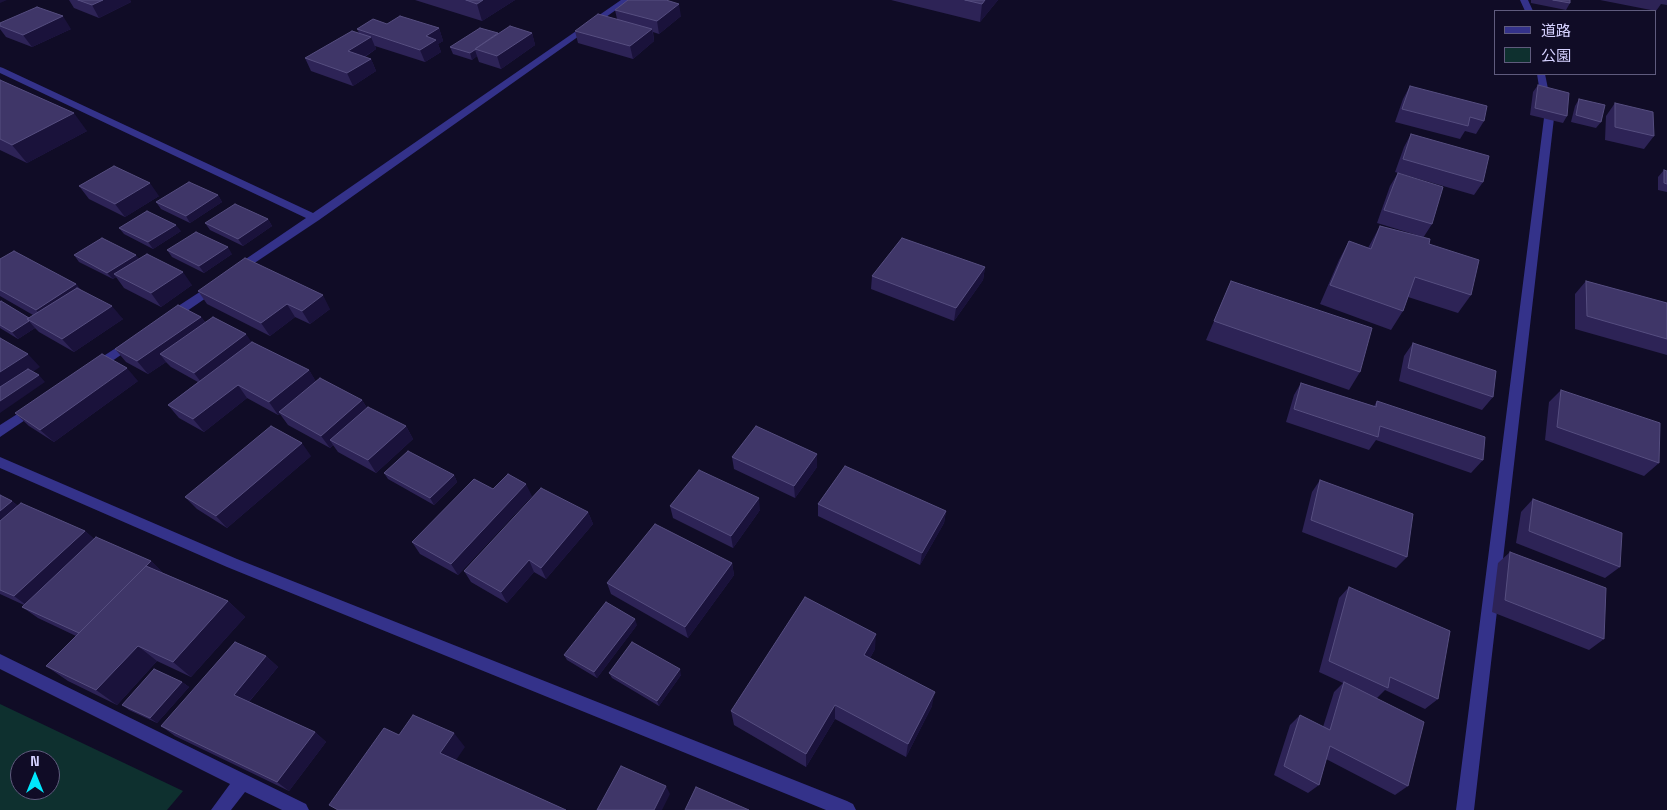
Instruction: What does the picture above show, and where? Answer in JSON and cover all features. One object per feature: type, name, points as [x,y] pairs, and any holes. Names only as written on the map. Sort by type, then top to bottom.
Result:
[{"type":"street","points":[[161,322],[315,218],[584,27],[626,0]]},
{"type":"street","points":[[0,70],[315,218]]},
{"type":"street","points":[[1465,810],[1549,118],[1541,75]]},
{"type":"street","points":[[89,372],[137,339]]},
{"type":"street","points":[[0,432],[40,404]]},
{"type":"street","points":[[0,462],[232,563],[847,810]]},
{"type":"street","points":[[0,661],[300,810]]},
{"type":"street","points":[[220,810],[244,781]]},
{"type":"green space","points":[[0,704],[183,791],[167,810],[0,810]]},
{"type":"building","points":[[78,0],[103,0],[92,5]]},
{"type":"building","points":[[466,0],[483,0],[477,4]]},
{"type":"building","points":[[628,0],[666,0],[679,4],[657,21],[615,10]]},
{"type":"building","points":[[965,0],[985,0],[982,4]]},
{"type":"building","points":[[1553,0],[1570,0],[1570,3]]},
{"type":"building","points":[[37,7],[63,16],[23,35],[0,26],[0,23]]},
{"type":"building","points":[[598,14],[652,29],[630,46],[575,31]]},
{"type":"building","points":[[400,16],[439,28],[426,36],[436,40],[420,50],[357,29],[373,19],[387,24]]},
{"type":"building","points":[[510,26],[532,33],[497,56],[475,49]]},
{"type":"building","points":[[480,28],[498,33],[470,53],[450,47]]},
{"type":"building","points":[[352,31],[371,37],[348,51],[371,59],[347,73],[305,58]]},
{"type":"building","points":[[0,80],[74,113],[12,145],[0,139]]},
{"type":"building","points":[[1538,85],[1569,93],[1567,116],[1535,108]]},
{"type":"building","points":[[1410,86],[1487,106],[1484,121],[1470,117],[1468,126],[1402,109]]},
{"type":"building","points":[[1579,99],[1605,105],[1601,122],[1576,115]]},
{"type":"building","points":[[1615,103],[1653,112],[1654,136],[1615,127]]},
{"type":"building","points":[[1411,134],[1489,156],[1483,182],[1403,159]]},
{"type":"building","points":[[114,166],[150,183],[115,204],[79,186]]},
{"type":"building","points":[[1664,170],[1667,171],[1667,184],[1664,183]]},
{"type":"building","points":[[1398,173],[1443,187],[1432,224],[1384,210]]},
{"type":"building","points":[[189,182],[218,195],[186,216],[156,202]]},
{"type":"building","points":[[235,204],[268,219],[238,239],[205,223]]},
{"type":"building","points":[[147,211],[176,225],[148,242],[119,228]]},
{"type":"building","points":[[1380,226],[1430,239],[1429,244],[1479,260],[1471,295],[1415,277],[1403,311],[1330,285],[1349,241],[1371,249]]},
{"type":"building","points":[[196,232],[228,247],[199,266],[167,250]]},
{"type":"building","points":[[102,238],[136,255],[107,273],[74,255]]},
{"type":"building","points":[[902,238],[985,267],[956,308],[872,276]]},
{"type":"building","points":[[14,251],[76,284],[36,310],[0,290],[0,259]]},
{"type":"building","points":[[147,254],[183,272],[151,293],[114,274]]},
{"type":"building","points":[[245,258],[323,295],[302,311],[287,304],[261,323],[198,291]]},
{"type":"building","points":[[1231,281],[1372,328],[1360,372],[1214,321]]},
{"type":"building","points":[[1586,281],[1667,303],[1667,339],[1587,316]]},
{"type":"building","points":[[77,288],[112,306],[62,339],[27,319]]},
{"type":"building","points":[[1,301],[29,318],[27,319],[29,321],[12,332],[0,325]]},
{"type":"building","points":[[178,305],[201,317],[137,361],[115,349]]},
{"type":"building","points":[[213,317],[246,334],[194,373],[160,354]]},
{"type":"building","points":[[0,338],[28,354],[0,372]]},
{"type":"building","points":[[252,342],[309,370],[269,402],[238,385],[193,419],[168,405]]},
{"type":"building","points":[[1413,343],[1496,371],[1493,397],[1408,368]]},
{"type":"building","points":[[102,354],[127,368],[40,430],[15,413]]},
{"type":"building","points":[[28,369],[39,375],[0,401],[0,387]]},
{"type":"building","points":[[320,378],[362,400],[321,436],[279,412]]},
{"type":"building","points":[[1301,383],[1376,407],[1377,401],[1485,437],[1483,460],[1380,426],[1378,437],[1294,409]]},
{"type":"building","points":[[1561,390],[1660,423],[1659,463],[1557,427]]},
{"type":"building","points":[[368,407],[406,426],[368,460],[330,440]]},
{"type":"building","points":[[271,426],[302,443],[216,516],[185,497]]},
{"type":"building","points":[[756,426],[817,454],[794,486],[732,457]]},
{"type":"building","points":[[408,451],[454,475],[430,498],[384,473]]},
{"type":"building","points":[[845,466],[946,511],[922,553],[818,504]]},
{"type":"building","points":[[699,470],[759,498],[731,536],[670,506]]},
{"type":"building","points":[[508,474],[526,484],[451,564],[412,542],[474,479],[493,489]]},
{"type":"building","points":[[1320,480],[1413,514],[1407,557],[1311,520]]},
{"type":"building","points":[[541,488],[588,512],[541,568],[529,560],[501,592],[464,571]]},
{"type":"building","points":[[0,495],[12,501],[0,511]]},
{"type":"building","points":[[1533,499],[1622,533],[1620,567],[1529,531]]},
{"type":"building","points":[[21,503],[85,531],[14,596],[0,590],[0,521]]},
{"type":"building","points":[[655,524],[732,563],[685,627],[607,583]]},
{"type":"building","points":[[96,537],[151,561],[79,633],[22,607]]},
{"type":"building","points":[[1510,552],[1606,588],[1604,639],[1505,600]]},
{"type":"building","points":[[146,566],[228,601],[173,662],[138,646],[96,690],[46,666]]},
{"type":"building","points":[[1349,587],[1450,631],[1438,699],[1390,677],[1388,688],[1329,661]]},
{"type":"building","points":[[805,597],[876,634],[864,655],[935,692],[908,744],[835,705],[806,754],[731,711]]},
{"type":"building","points":[[606,602],[635,619],[594,672],[564,655]]},
{"type":"building","points":[[235,642],[266,656],[234,695],[315,732],[277,782],[161,726]]},
{"type":"building","points":[[632,642],[680,669],[657,701],[609,673]]},
{"type":"building","points":[[154,669],[182,682],[150,718],[122,705]]},
{"type":"building","points":[[1344,682],[1424,722],[1408,786],[1330,746],[1319,785],[1284,766],[1300,715],[1330,730]]},
{"type":"building","points":[[413,715],[454,733],[440,753],[566,810],[338,810],[329,805],[384,728],[399,735]]},
{"type":"building","points":[[621,766],[666,786],[654,810],[597,810]]},
{"type":"building","points":[[696,787],[749,810],[685,810]]}]
